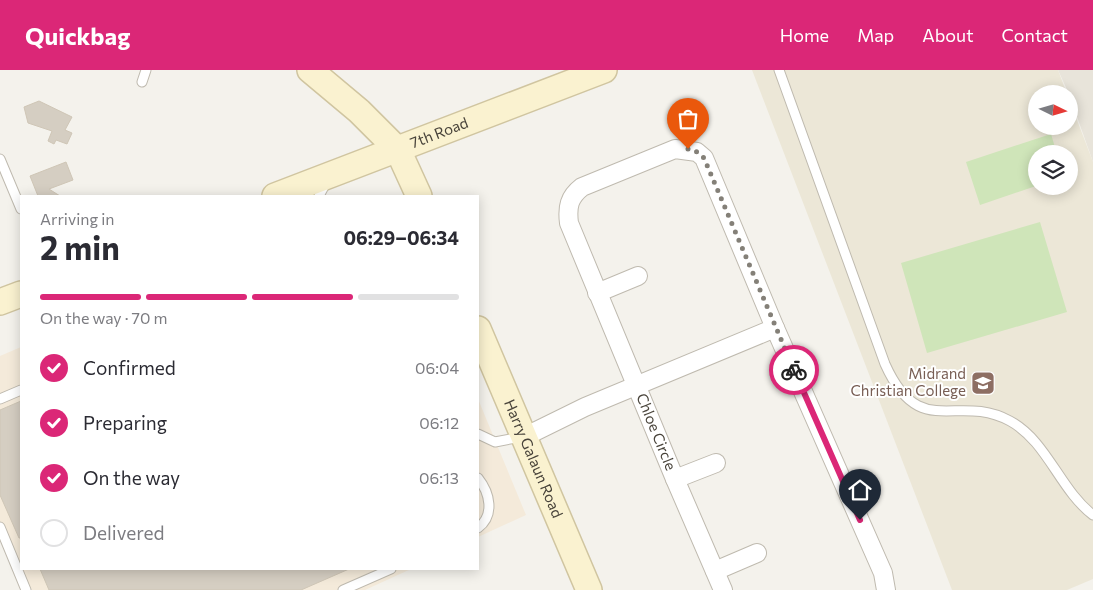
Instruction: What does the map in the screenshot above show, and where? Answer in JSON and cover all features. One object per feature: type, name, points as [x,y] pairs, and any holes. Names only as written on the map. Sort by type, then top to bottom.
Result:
[{"type":"main road","points":[[310,70],[360,111],[398,150],[419,195]]},
{"type":"main road","name":"7th Road","points":[[278,195],[604,70]]},
{"type":"main road","points":[[0,302],[20,294]]},
{"type":"main road","name":"Harry Galaun Road","points":[[479,331],[589,590]]},
{"type":"street","name":"Chloe Circle","points":[[723,590],[569,223],[567,212],[574,193],[675,149],[688,149],[697,152],[704,158],[775,328]]},
{"type":"street","points":[[597,293],[638,276]]},
{"type":"street","points":[[524,437],[637,386],[775,328],[883,573],[886,590]]},
{"type":"street","name":"Chloe Circle","points":[[675,479],[716,463]]},
{"type":"street","points":[[715,571],[756,553]]},
{"type":"lane","points":[[142,82],[146,70]]},
{"type":"lane","points":[[780,70],[885,364],[900,392],[910,402],[922,409],[934,412],[988,413],[998,415],[1020,427],[1081,504],[1093,515]]},
{"type":"lane","points":[[0,159],[20,207]]},
{"type":"lane","points":[[320,195],[331,175]]},
{"type":"lane","points":[[0,399],[20,390]]},
{"type":"lane","points":[[479,434],[495,442],[524,437]]},
{"type":"lane","points":[[479,479],[486,489],[489,509],[488,517],[479,527]]},
{"type":"lane","points":[[0,527],[26,590]]},
{"type":"lane","points":[[343,590],[389,570]]},
{"type":"shaded area","name":"Midrand Christian College","points":[[752,70],[1058,70],[1064,85],[1028,85],[1028,135],[1078,135],[1078,123],[1093,162],[1093,579],[1067,590],[952,590]]},
{"type":"shaded area","points":[[1058,70],[1093,70],[1093,162],[1078,120],[1078,85],[1065,85]]},
{"type":"shaded area","points":[[20,347],[20,570],[409,570],[365,590],[21,590],[0,536],[0,356]]},
{"type":"shaded area","points":[[479,401],[526,515],[479,537]]},
{"type":"green space","points":[[1048,135],[1051,135],[1054,145],[1028,145],[1028,189],[980,205],[966,162]]},
{"type":"green space","points":[[1040,222],[1067,312],[927,353],[901,263]]},
{"type":"building","points":[[39,101],[72,117],[65,130],[72,133],[67,144],[56,140],[54,144],[48,141],[52,131],[28,123],[24,107]]},
{"type":"building","points":[[66,162],[73,180],[49,189],[58,195],[38,195],[30,176]]},
{"type":"building","points":[[20,401],[20,538],[0,495],[0,410]]},
{"type":"building","points":[[40,570],[347,570],[301,590],[49,590]]},
{"type":"way so far","points":[[688,149],[697,152],[704,158],[794,370]]},
{"type":"place","name":"Midrand Christian College","points":[[983,383]]},
{"type":"route","points":[[794,370],[860,520]]}]
